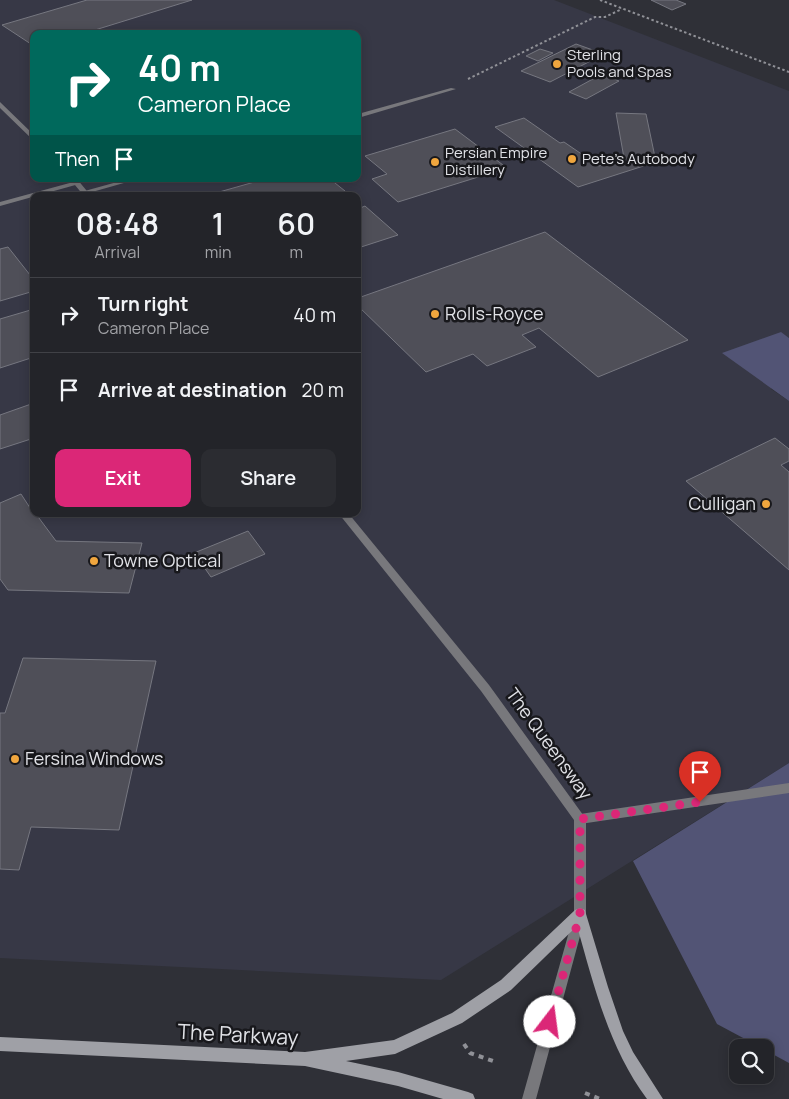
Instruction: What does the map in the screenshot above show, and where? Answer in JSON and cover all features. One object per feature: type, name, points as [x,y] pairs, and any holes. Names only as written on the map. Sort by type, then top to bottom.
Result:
[{"type":"main road","points":[[305,1059],[395,1047],[457,1018],[506,985],[580,914],[620,1042],[656,1099]]},
{"type":"main road","name":"The Parkway","points":[[0,1044],[305,1059],[398,1078],[468,1099]]},
{"type":"street","points":[[361,115],[453,89]]},
{"type":"street","points":[[0,104],[30,135]]},
{"type":"street","points":[[39,192],[72,182]]},
{"type":"street","points":[[76,182],[84,192]]},
{"type":"street","points":[[93,192],[125,182]]},
{"type":"street","points":[[0,204],[30,195]]},
{"type":"street","name":"The Queensway","points":[[346,517],[485,688],[580,819],[580,914],[529,1099]]},
{"type":"street","points":[[580,819],[789,788]]},
{"type":"path","points":[[600,0],[789,72]]},
{"type":"path","points":[[453,89],[486,69],[561,33],[595,17],[605,17],[622,9]]},
{"type":"path","points":[[464,1044],[470,1053],[496,1062]]},
{"type":"path","points":[[585,1093],[600,1099]]},
{"type":"shaded area","points":[[0,0],[554,0],[789,91],[789,338],[780,332],[771,389],[789,401],[789,763],[441,980],[0,958]]},
{"type":"shaded area","points":[[781,332],[789,338],[789,401],[722,353]]},
{"type":"shaded area","points":[[789,763],[789,1063],[774,1055],[774,1039],[745,1039],[717,1024],[633,861]]},
{"type":"building","points":[[87,0],[192,0],[95,30],[30,30],[30,43],[2,25]]},
{"type":"building","points":[[651,0],[676,0],[686,4],[672,10]]},
{"type":"building","points":[[576,44],[604,54],[550,82],[521,71]]},
{"type":"building","points":[[540,49],[553,53],[538,61],[526,56]]},
{"type":"building","points":[[602,74],[619,81],[586,99],[569,92]]},
{"type":"building","points":[[616,113],[646,114],[656,162],[578,187],[495,127],[524,118],[560,143],[564,142],[599,166],[624,158]]},
{"type":"building","name":"Persian Empire Distillery","points":[[455,129],[507,168],[398,202],[372,179],[387,174],[365,156]]},
{"type":"building","points":[[254,182],[334,182],[345,191],[342,192],[219,192]]},
{"type":"building","points":[[365,206],[398,235],[361,247],[361,208]]},
{"type":"building","points":[[545,232],[688,340],[598,377],[539,328],[522,335],[536,347],[487,366],[473,354],[426,372],[361,309],[361,297]]},
{"type":"building","points":[[8,247],[30,275],[30,292],[0,301],[0,249]]},
{"type":"building","points":[[30,310],[30,358],[0,368],[0,319]]},
{"type":"building","points":[[30,404],[30,439],[0,449],[0,415]]},
{"type":"building","points":[[775,438],[789,449],[789,461],[781,465],[789,472],[789,570],[686,481]]},
{"type":"building","points":[[21,494],[30,508],[30,517],[38,517],[56,541],[142,543],[129,593],[8,590],[0,579],[0,503]]},
{"type":"building","points":[[248,531],[265,554],[211,577],[194,553]]},
{"type":"building","points":[[23,658],[156,661],[119,830],[31,827],[19,870],[0,869],[0,713],[5,713]]},
{"type":"place","name":"Sterling Pools and Spas","points":[[557,64]]},
{"type":"place","name":"Pete's Autobody","points":[[572,159]]},
{"type":"place","name":"Persian Empire Distillery","points":[[435,162]]},
{"type":"place","name":"Rolls-Royce","points":[[435,314]]},
{"type":"place","name":"Culligan","points":[[766,504]]},
{"type":"place","name":"Towne Optical","points":[[94,561]]},
{"type":"place","name":"Fersina Windows","points":[[15,759]]},
{"type":"route","points":[[550,1022],[580,914],[580,819],[700,802]]}]
